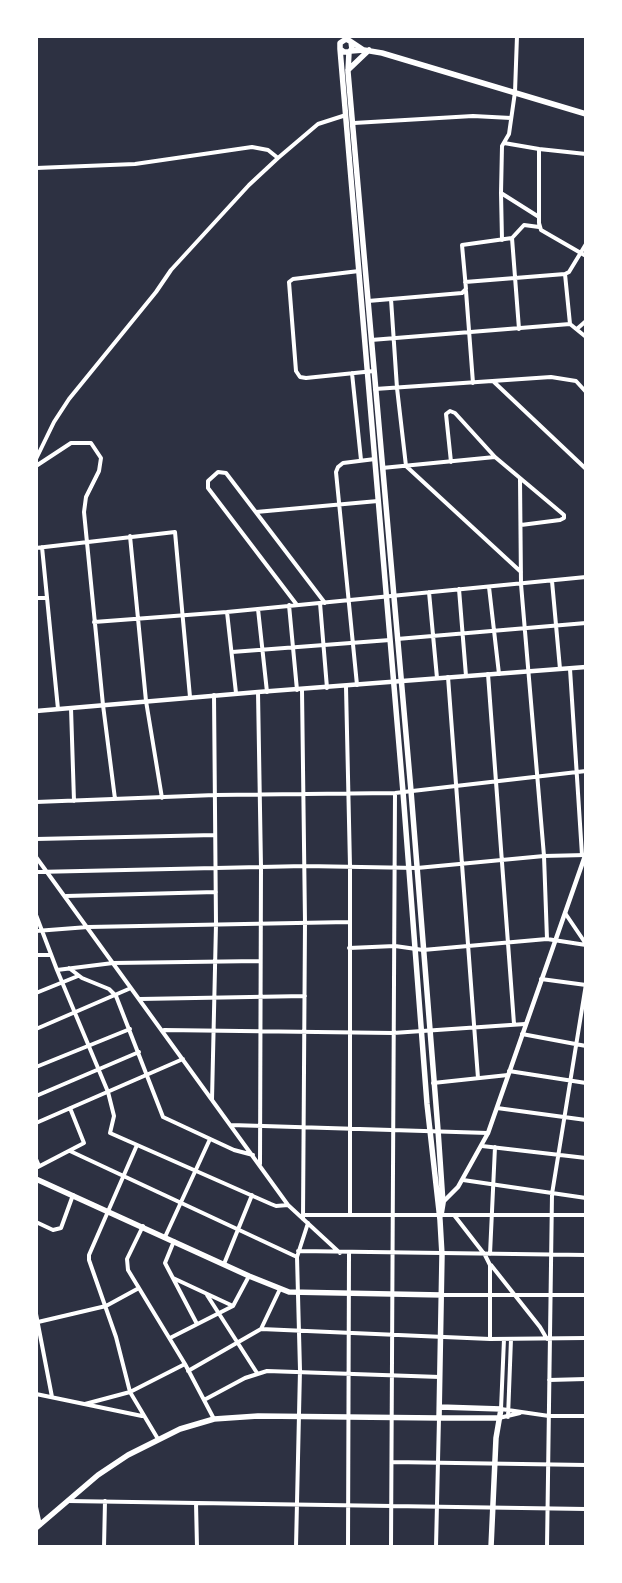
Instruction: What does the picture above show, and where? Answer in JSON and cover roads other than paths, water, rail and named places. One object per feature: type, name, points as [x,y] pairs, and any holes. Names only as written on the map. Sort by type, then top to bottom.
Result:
[{"type":"main road","points":[[349,39],[367,50],[586,114]]},
{"type":"main road","points":[[340,43],[349,39]]},
{"type":"main road","points":[[349,39],[348,70],[371,340],[370,372],[375,390],[394,596],[438,1130],[442,1254],[439,1418]]},
{"type":"main road","points":[[340,43],[344,52],[367,50]]},
{"type":"main road","points":[[340,43],[351,184],[370,372],[378,501],[430,1130],[440,1204]]},
{"type":"main road","points":[[348,70],[367,50]]},
{"type":"main road","points":[[347,140],[355,140]]},
{"type":"main road","points":[[351,184],[358,184]]},
{"type":"main road","points":[[36,1179],[280,1289],[299,1294],[442,1295]]},
{"type":"main road","points":[[440,1408],[501,1409],[494,1464],[490,1547]]},
{"type":"main road","points":[[38,1527],[68,1501],[128,1455],[158,1439],[214,1419],[499,1418]]},
{"type":"street","points":[[502,240],[501,193],[504,143],[509,134],[515,92],[517,36]]},
{"type":"street","points":[[36,459],[54,422],[79,386],[172,270],[249,185],[278,158],[318,124],[346,115]]},
{"type":"street","points":[[354,123],[473,116],[511,118]]},
{"type":"street","points":[[504,143],[586,154]]},
{"type":"street","points":[[36,168],[135,164],[252,147],[268,150],[278,158]]},
{"type":"street","points":[[539,149],[539,227]]},
{"type":"street","points":[[501,193],[539,217]]},
{"type":"street","points":[[473,383],[462,247],[464,243],[512,238],[524,225],[539,227],[586,256]]},
{"type":"street","points":[[512,238],[519,329]]},
{"type":"street","points":[[465,282],[565,274],[569,272],[586,244]]},
{"type":"street","points":[[359,270],[294,279],[288,285],[297,373],[306,378],[370,372]]},
{"type":"street","points":[[565,274],[570,324]]},
{"type":"street","points":[[368,301],[459,294],[466,291]]},
{"type":"street","points":[[391,299],[397,388],[406,466],[521,572]]},
{"type":"street","points":[[578,328],[586,321]]},
{"type":"street","points":[[371,340],[570,324],[578,328],[586,337]]},
{"type":"street","points":[[352,373],[361,460]]},
{"type":"street","points":[[375,390],[561,377],[576,381],[586,392]]},
{"type":"street","points":[[494,382],[586,469]]},
{"type":"street","points":[[451,462],[446,414],[450,411],[455,413],[495,456],[520,479],[556,506],[564,518],[521,525]]},
{"type":"street","points":[[36,466],[71,443],[91,443],[98,452],[101,464],[84,504],[94,622],[115,799]]},
{"type":"street","points":[[382,468],[495,456]]},
{"type":"street","points":[[357,685],[339,505],[338,466],[343,463],[361,460],[375,460]]},
{"type":"street","points":[[297,605],[208,488],[208,481],[218,472],[226,473],[322,603],[327,688]]},
{"type":"street","points":[[520,479],[521,584],[544,856],[547,939]]},
{"type":"street","points":[[256,512],[378,501]]},
{"type":"street","points":[[36,548],[175,532],[190,697]]},
{"type":"street","points":[[130,536],[146,701],[162,798]]},
{"type":"street","points":[[42,547],[58,709]]},
{"type":"street","points":[[94,622],[348,601],[586,577]]},
{"type":"street","points":[[552,581],[560,669]]},
{"type":"street","points":[[489,587],[499,674]]},
{"type":"street","points":[[459,589],[466,676]]},
{"type":"street","points":[[429,592],[437,678]]},
{"type":"street","points":[[36,598],[47,598]]},
{"type":"street","points":[[289,605],[299,690],[304,794],[304,1217]]},
{"type":"street","points":[[258,608],[267,692]]},
{"type":"street","points":[[227,612],[236,693]]},
{"type":"street","points":[[397,639],[586,623]]},
{"type":"street","points":[[232,652],[390,640]]},
{"type":"street","points":[[36,711],[236,693],[346,687],[448,677],[586,668]]},
{"type":"street","points":[[440,1204],[463,1180],[488,1133],[585,854],[570,669]]},
{"type":"street","points":[[488,674],[514,1024]]},
{"type":"street","points":[[448,677],[478,1078]]},
{"type":"street","points":[[346,687],[350,866],[350,1215]]},
{"type":"street","points":[[258,692],[261,867],[260,1165]]},
{"type":"street","points":[[212,1100],[216,961],[214,695]]},
{"type":"street","points":[[71,708],[74,801]]},
{"type":"street","points":[[36,802],[394,793],[586,771]]},
{"type":"street","points":[[391,1547],[394,1253],[394,793]]},
{"type":"street","points":[[36,839],[215,835]]},
{"type":"street","points":[[36,872],[305,866],[395,866],[417,868],[585,854]]},
{"type":"street","points":[[36,857],[131,988],[164,1030],[288,1205],[304,1217],[308,1223],[340,1252]]},
{"type":"street","points":[[66,896],[216,892]]},
{"type":"street","points":[[565,913],[586,944]]},
{"type":"street","points":[[36,915],[51,956],[108,1092],[114,1116],[110,1133],[276,1206],[288,1205]]},
{"type":"street","points":[[36,931],[88,927],[349,922]]},
{"type":"street","points":[[350,948],[395,946],[415,947],[423,950],[547,939],[586,944]]},
{"type":"street","points":[[36,955],[51,956]]},
{"type":"street","points":[[57,970],[113,963],[260,961]]},
{"type":"street","points":[[69,968],[78,976],[109,989],[116,996],[163,1118],[242,1154],[253,1155]]},
{"type":"street","points":[[36,993],[78,976]]},
{"type":"street","points":[[541,979],[586,984],[552,1194],[551,1294],[548,1339],[549,1464],[547,1547]]},
{"type":"street","points":[[36,1029],[131,988]]},
{"type":"street","points":[[140,999],[305,996]]},
{"type":"street","points":[[164,1030],[214,1032],[305,1030],[393,1033],[430,1032],[525,1024]]},
{"type":"street","points":[[36,1067],[130,1029]]},
{"type":"street","points":[[522,1034],[586,1046]]},
{"type":"street","points":[[36,1096],[139,1052]]},
{"type":"street","points":[[36,1124],[183,1058]]},
{"type":"street","points":[[433,1083],[509,1073],[586,1083]]},
{"type":"street","points":[[36,1159],[38,1167],[70,1152],[84,1143],[70,1108]]},
{"type":"street","points":[[497,1108],[586,1120]]},
{"type":"street","points":[[230,1125],[488,1133]]},
{"type":"street","points":[[165,1237],[210,1139]]},
{"type":"street","points":[[137,1145],[89,1255],[89,1260],[106,1306],[130,1392],[142,1416],[158,1439]]},
{"type":"street","points":[[482,1146],[586,1158]]},
{"type":"street","points":[[490,1254],[495,1147]]},
{"type":"street","points":[[70,1152],[296,1257]]},
{"type":"street","points":[[463,1180],[586,1198]]},
{"type":"street","points":[[36,1222],[53,1230],[61,1228],[73,1195]]},
{"type":"street","points":[[224,1264],[252,1195]]},
{"type":"street","points":[[304,1217],[350,1215],[440,1217],[552,1214],[586,1216]]},
{"type":"street","points":[[454,1216],[485,1254],[490,1265],[548,1339]]},
{"type":"street","points":[[296,1547],[300,1370],[299,1294],[296,1257],[308,1223]]},
{"type":"street","points":[[143,1226],[127,1259],[128,1270],[170,1338],[214,1419]]},
{"type":"street","points":[[174,1241],[164,1260],[197,1324]]},
{"type":"street","points":[[298,1251],[586,1255]]},
{"type":"street","points":[[348,1547],[349,1253]]},
{"type":"street","points":[[490,1265],[490,1339]]},
{"type":"street","points":[[170,1338],[233,1306],[248,1276]]},
{"type":"street","points":[[173,1278],[233,1306]]},
{"type":"street","points":[[38,1322],[106,1306],[139,1288]]},
{"type":"street","points":[[188,1371],[261,1329],[280,1289]]},
{"type":"street","points":[[442,1295],[586,1294]]},
{"type":"street","points":[[207,1295],[257,1373]]},
{"type":"street","points":[[36,1314],[52,1398]]},
{"type":"street","points":[[261,1329],[490,1339],[586,1338]]},
{"type":"street","points":[[504,1339],[501,1409],[549,1416],[586,1416]]},
{"type":"street","points":[[508,1417],[511,1339]]},
{"type":"street","points":[[84,1404],[130,1392],[184,1364]]},
{"type":"street","points":[[204,1400],[257,1373],[300,1370],[440,1377]]},
{"type":"street","points":[[549,1380],[586,1379]]},
{"type":"street","points":[[36,1394],[142,1416]]},
{"type":"street","points":[[499,1418],[520,1413]]},
{"type":"street","points":[[436,1547],[439,1418]]},
{"type":"street","points":[[392,1462],[586,1465]]},
{"type":"street","points":[[68,1501],[586,1509]]},
{"type":"street","points":[[104,1547],[105,1501]]},
{"type":"street","points":[[196,1503],[197,1547]]},
{"type":"street","points":[[36,1507],[38,1527]]}]
